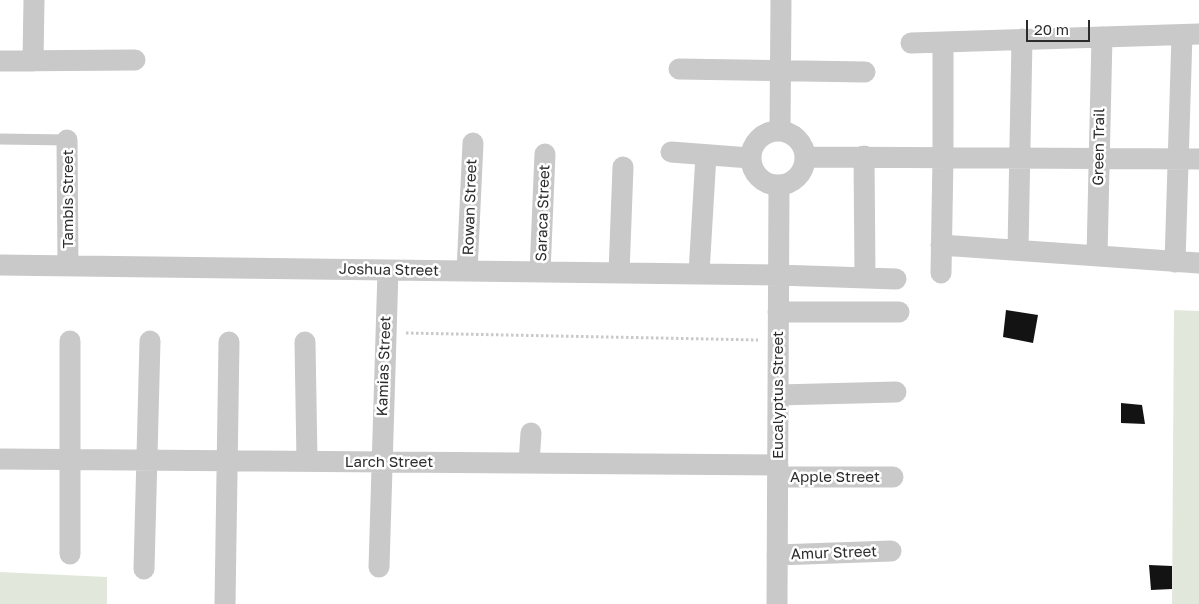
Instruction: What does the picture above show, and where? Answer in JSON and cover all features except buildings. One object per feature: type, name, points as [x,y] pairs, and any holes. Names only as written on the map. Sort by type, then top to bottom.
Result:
[{"type":"street","points":[[33,61],[34,0]]},
{"type":"street","points":[[780,131],[781,0]]},
{"type":"street","points":[[911,43],[1191,35],[1189,159],[1175,262]]},
{"type":"street","name":"Green Trail","points":[[1097,256],[1102,37]]},
{"type":"street","points":[[1018,250],[1022,39]]},
{"type":"street","points":[[941,273],[943,42]]},
{"type":"street","points":[[0,61],[135,60]]},
{"type":"street","points":[[679,69],[865,72]]},
{"type":"street","points":[[780,131],[797,139],[803,147],[805,157],[804,166],[795,180],[779,185],[768,184],[759,178],[753,169],[750,158],[752,147],[759,138],[768,132],[780,131]]},
{"type":"street","name":"Tambis Street","points":[[68,140],[68,266]]},
{"type":"street","name":"Rowan Street","points":[[467,271],[473,143]]},
{"type":"street","points":[[671,152],[750,158]]},
{"type":"street","name":"Saraca Street","points":[[540,272],[545,154]]},
{"type":"street","points":[[699,273],[706,155]]},
{"type":"street","points":[[864,156],[865,276]]},
{"type":"street","points":[[805,157],[1189,159]]},
{"type":"street","points":[[618,272],[623,167]]},
{"type":"street","name":"Eucalyptus Street","points":[[777,604],[779,185]]},
{"type":"street","points":[[942,245],[1199,263]]},
{"type":"street","name":"Joshua Street","points":[[0,266],[778,274],[865,276],[896,279]]},
{"type":"street","name":"Kamias Street","points":[[379,567],[380,462],[388,270]]},
{"type":"street","points":[[778,312],[899,312]]},
{"type":"street","points":[[70,341],[70,554]]},
{"type":"street","points":[[144,569],[150,341]]},
{"type":"street","points":[[225,604],[229,342]]},
{"type":"street","points":[[306,342],[307,461]]},
{"type":"street","points":[[778,395],[896,392]]},
{"type":"street","points":[[529,463],[531,433]]},
{"type":"street","name":"Larch Street","points":[[0,459],[380,462],[479,471],[529,463],[778,471]]},
{"type":"street","name":"Apple Street","points":[[778,471],[893,477]]},
{"type":"street","name":"Amur Street","points":[[777,555],[891,551]]},
{"type":"lane","name":"Tambis Street","points":[[0,139],[68,140]]},
{"type":"path","points":[[385,332],[778,340]]},
{"type":"shaded area","points":[[1174,310],[1199,311],[1199,604],[1172,604]]},
{"type":"shaded area","points":[[0,572],[107,577],[107,604],[0,604]]}]
